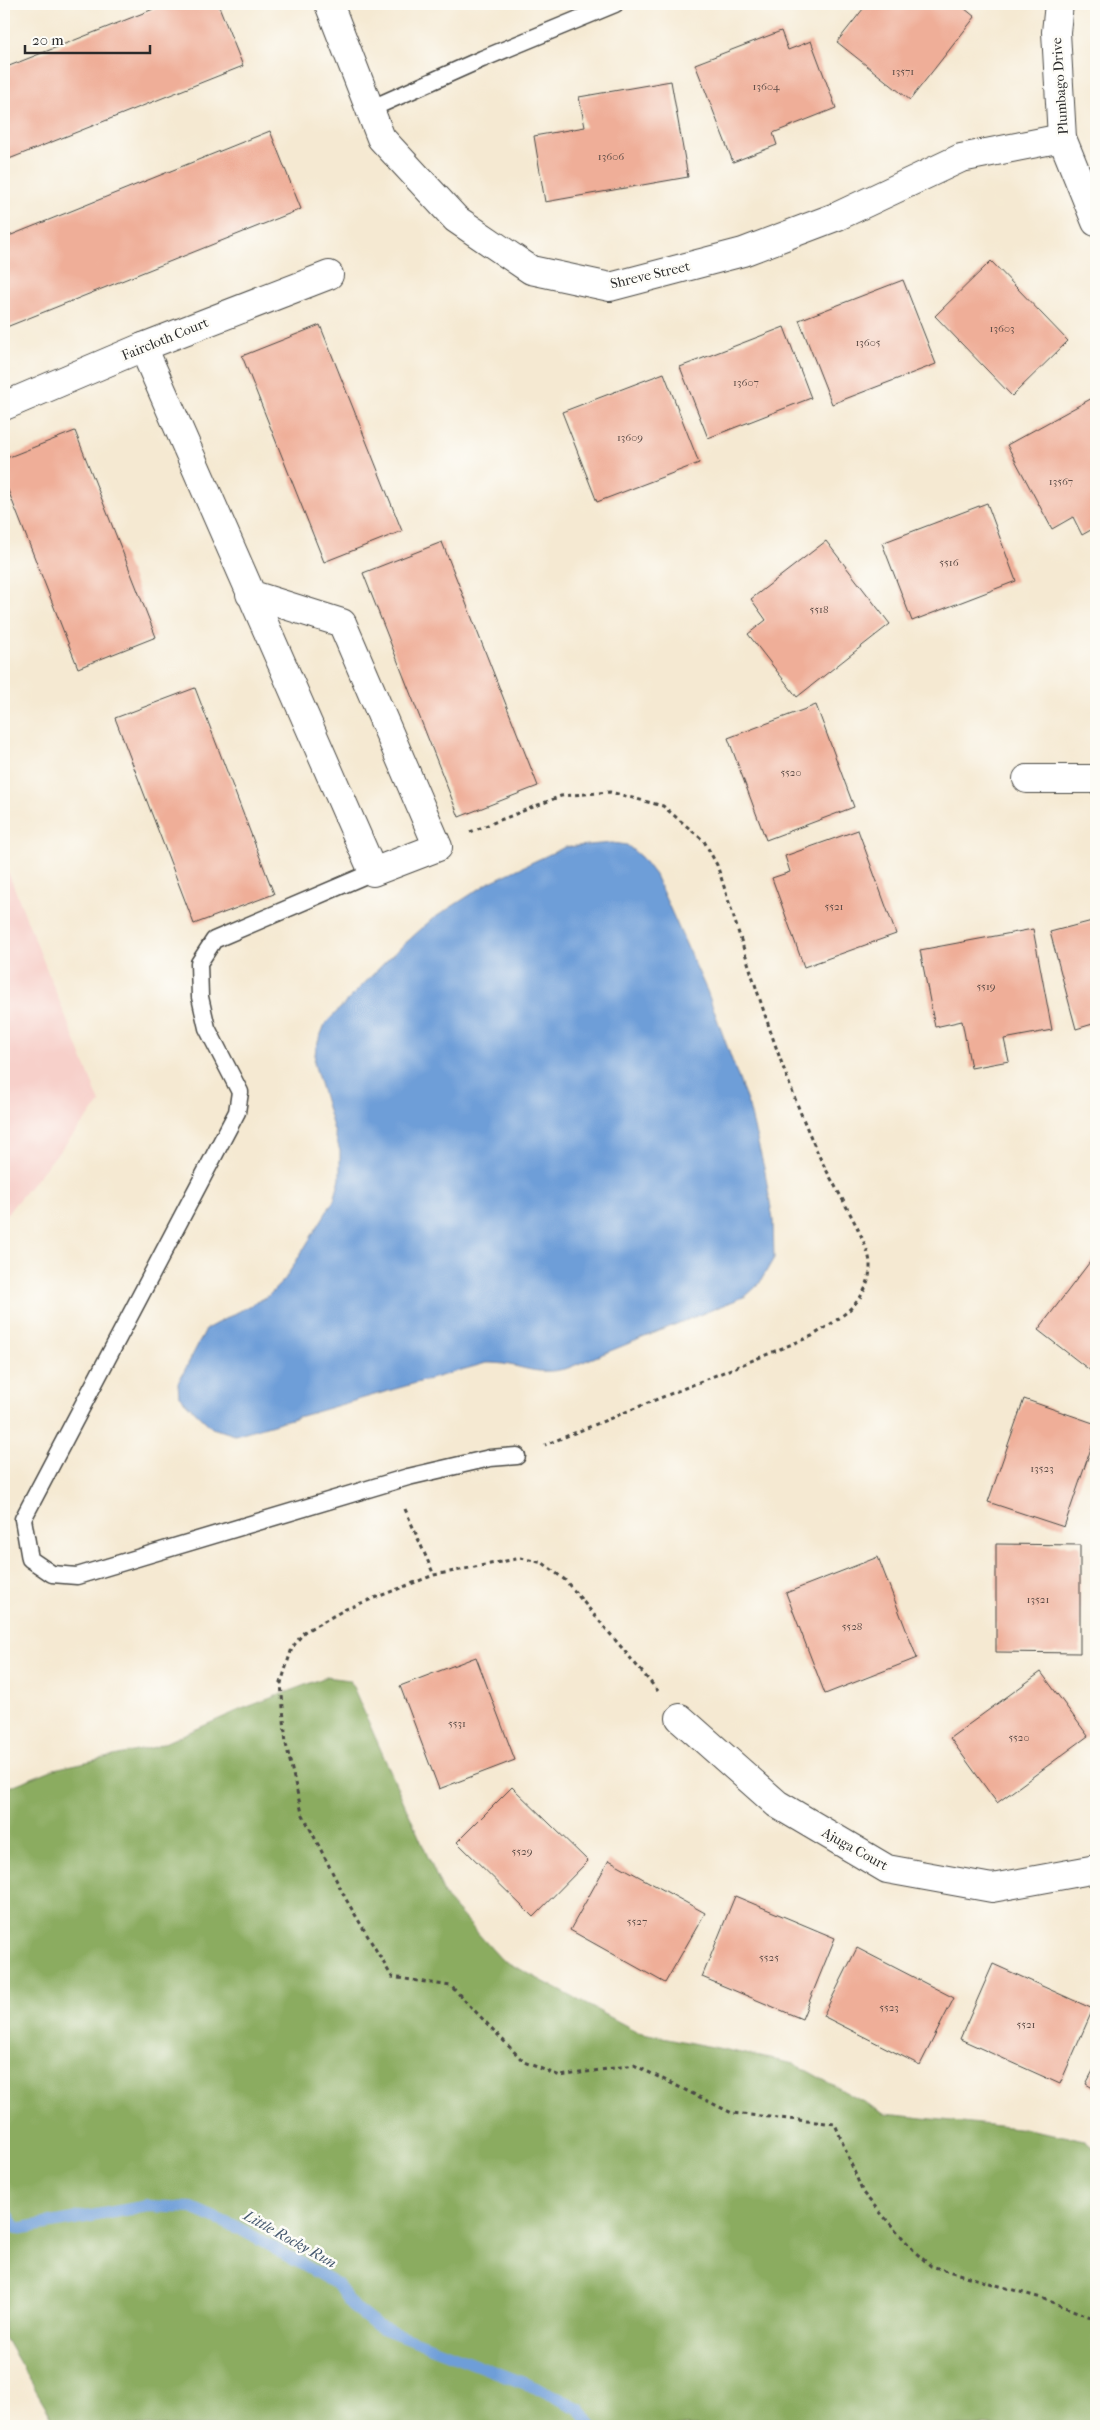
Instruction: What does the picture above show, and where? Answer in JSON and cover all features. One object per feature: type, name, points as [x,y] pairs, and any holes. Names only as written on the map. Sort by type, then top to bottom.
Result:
[{"type":"street","name":"Shreve Street","points":[[329,4],[381,138],[456,219],[531,270],[610,287],[743,252],[838,216],[961,158],[1062,138]]},
{"type":"street","name":"Plumbago Drive","points":[[1059,4],[1056,32],[1062,138],[1096,222]]},
{"type":"street","name":"Faircloth Court","points":[[4,406],[143,347],[329,275]]},
{"type":"street","points":[[143,347],[250,594],[373,872],[438,847],[342,623],[250,594]]},
{"type":"street","points":[[1027,779],[1096,779]]},
{"type":"street","name":"Ajuga Court","points":[[680,1718],[777,1804],[887,1869],[992,1888],[1096,1868]]},
{"type":"lane","points":[[370,108],[482,58],[615,4]]},
{"type":"lane","points":[[373,872],[214,940],[199,964],[200,998],[207,1028],[240,1092],[237,1112],[23,1519],[30,1559],[52,1574],[78,1576],[393,1481],[490,1458],[517,1456]]},
{"type":"path","points":[[438,847],[465,834],[561,796],[610,792],[663,806],[704,841],[717,865],[788,1082],[820,1159],[858,1231],[871,1262],[868,1286],[857,1303],[840,1318],[812,1336],[517,1456]]},
{"type":"path","points":[[393,1481],[434,1576]]},
{"type":"path","points":[[680,1718],[566,1580],[543,1563],[521,1558],[434,1576],[346,1609],[304,1632],[292,1648],[281,1683],[286,1744],[302,1813],[348,1900],[392,1977],[451,1986],[524,2062],[560,2076],[634,2066],[732,2113],[835,2124],[863,2193],[916,2253],[931,2266],[1041,2298],[1096,2319]]},
{"type":"shaded area","points":[[4,862],[100,1103],[4,1217]]},
{"type":"green space","points":[[326,1677],[350,1680],[446,1898],[501,1959],[638,2032],[795,2064],[885,2114],[1027,2129],[1085,2140],[1096,2149],[1096,2426],[57,2426],[4,2336],[4,1789],[54,1769],[155,1747],[242,1709]]},
{"type":"water","points":[[612,843],[627,845],[641,857],[655,875],[707,991],[749,1107],[765,1172],[773,1220],[774,1258],[759,1284],[746,1296],[568,1368],[556,1371],[535,1371],[498,1363],[486,1363],[235,1435],[212,1428],[179,1396],[178,1383],[206,1329],[268,1296],[285,1279],[334,1200],[340,1179],[340,1151],[314,1063],[316,1047],[325,1024],[389,958],[431,920],[490,882],[565,847]]},
{"type":"building","points":[[166,4],[218,4],[243,66],[4,161],[4,68]]},
{"type":"building","points":[[867,4],[959,4],[975,17],[910,100],[837,42]]},
{"type":"building","points":[[781,31],[788,50],[811,41],[836,108],[773,133],[777,145],[733,162],[695,64]]},
{"type":"building","points":[[671,81],[688,177],[545,202],[534,136],[585,127],[579,97]]},
{"type":"building","points":[[270,131],[301,209],[4,328],[4,238]]},
{"type":"building","points":[[991,261],[1068,341],[1012,396],[935,316]]},
{"type":"building","points":[[903,280],[936,364],[832,404],[799,320]]},
{"type":"building","points":[[320,325],[402,531],[324,562],[242,356]]},
{"type":"building","points":[[784,327],[811,398],[708,438],[680,367]]},
{"type":"building","points":[[664,373],[699,463],[597,502],[562,412]]},
{"type":"building","points":[[1096,396],[1096,527],[1082,535],[1073,517],[1052,529],[1007,445]]},
{"type":"building","points":[[75,431],[156,637],[78,668],[4,480],[4,459]]},
{"type":"building","points":[[987,503],[1016,581],[912,621],[882,543]]},
{"type":"building","points":[[826,541],[890,624],[797,697],[748,634],[766,620],[751,599]]},
{"type":"building","points":[[442,542],[538,786],[459,817],[363,573]]},
{"type":"building","points":[[195,688],[274,894],[194,924],[115,718]]},
{"type":"building","points":[[816,705],[854,807],[766,840],[728,738]]},
{"type":"building","points":[[858,830],[896,934],[804,967],[772,878],[790,872],[785,856]]},
{"type":"building","points":[[1096,920],[1096,1023],[1076,1029],[1050,932]]},
{"type":"building","points":[[1033,929],[1052,1030],[1004,1039],[1009,1061],[971,1068],[962,1021],[935,1027],[920,950]]},
{"type":"building","points":[[1096,1254],[1096,1375],[1038,1330]]},
{"type":"building","points":[[1024,1399],[1096,1424],[1096,1434],[1064,1527],[988,1502]]},
{"type":"building","points":[[996,1544],[1080,1545],[1080,1653],[996,1652]]},
{"type":"building","points":[[878,1557],[917,1658],[825,1694],[786,1593]]},
{"type":"building","points":[[476,1657],[515,1760],[439,1789],[400,1686]]},
{"type":"building","points":[[1041,1672],[1088,1736],[997,1803],[950,1738]]},
{"type":"building","points":[[512,1787],[588,1861],[533,1917],[457,1842]]},
{"type":"building","points":[[609,1860],[705,1913],[665,1983],[570,1930]]},
{"type":"building","points":[[735,1896],[835,1938],[802,2019],[702,1977]]},
{"type":"building","points":[[857,1948],[954,1998],[920,2065],[823,2016]]},
{"type":"building","points":[[993,1964],[1093,2009],[1060,2084],[960,2039]]},
{"type":"building","points":[[1096,2065],[1096,2090],[1086,2084]]},
{"type":"waterway","name":"Little Rocky Run","points":[[4,2209],[17,2229],[148,2206],[192,2208],[242,2230],[337,2284],[353,2307],[377,2326],[539,2389],[580,2409],[591,2426]]}]
